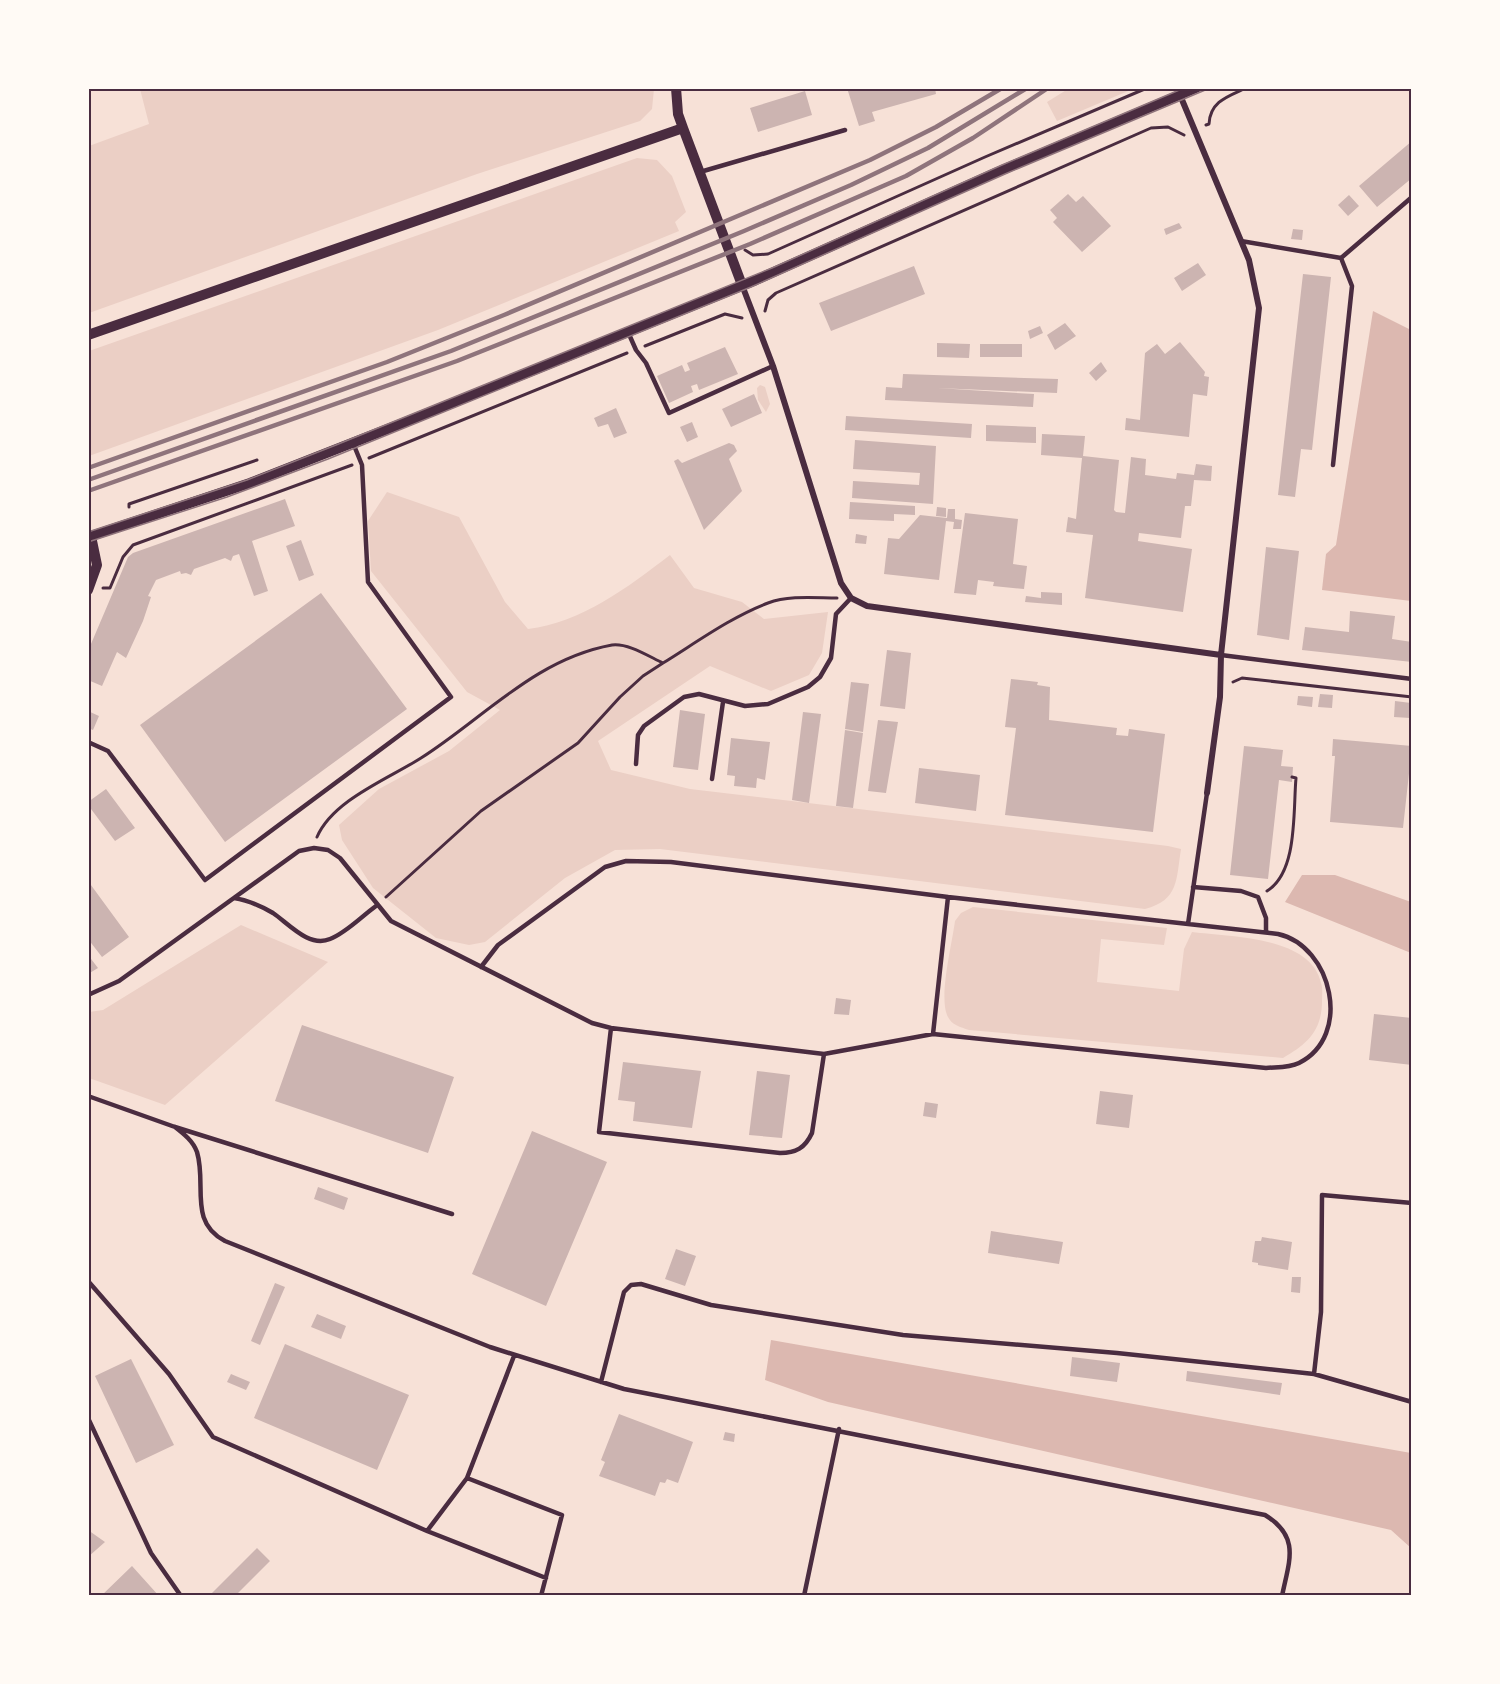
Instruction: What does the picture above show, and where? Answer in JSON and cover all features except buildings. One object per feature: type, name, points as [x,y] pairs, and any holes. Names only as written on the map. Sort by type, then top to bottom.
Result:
[{"type":"street","points":[[676,88],[678,114],[773,366],[841,583],[851,598],[867,606],[1221,656]]},
{"type":"street","points":[[88,590],[97,565],[90,537],[209,498],[353,444],[742,285],[1027,159],[1196,88]]},
{"type":"street","points":[[1180,95],[1241,240],[1256,283],[1259,324],[1221,656],[1220,698],[1207,793]]},
{"type":"street","points":[[88,335],[683,128]]},
{"type":"lane","points":[[700,172],[845,130]]},
{"type":"lane","points":[[1341,258],[1412,197]]},
{"type":"lane","points":[[1241,240],[1341,258]]},
{"type":"lane","points":[[1333,465],[1352,286],[1341,258]]},
{"type":"lane","points":[[628,332],[636,350],[646,363],[669,413],[773,366]]},
{"type":"lane","points":[[88,742],[108,751],[205,880],[451,697],[368,582],[360,461],[353,444]]},
{"type":"lane","points":[[636,764],[638,735],[644,726],[684,697],[699,694],[723,702],[746,706],[768,704],[808,687],[820,676],[831,658],[836,614],[851,598]]},
{"type":"lane","points":[[1221,656],[1412,679]]},
{"type":"lane","points":[[712,779],[723,702]]},
{"type":"lane","points":[[1188,924],[1207,793]]},
{"type":"lane","points":[[88,995],[119,981],[299,851],[314,848],[328,850],[340,858],[376,906],[401,928],[573,1016],[611,1028],[824,1054],[933,1034],[1266,1068],[1298,1063],[1310,1056],[1326,1029],[1330,1000],[1327,980],[1318,960],[1300,942],[1290,936],[948,897],[671,862],[626,861],[605,867],[498,945],[481,967]]},
{"type":"lane","points":[[1193,887],[1241,891],[1258,897],[1266,918],[1266,932]]},
{"type":"lane","points":[[933,1034],[948,897]]},
{"type":"lane","points":[[233,898],[245,900],[271,912],[306,937],[317,942],[331,939],[376,906]]},
{"type":"lane","points":[[611,1028],[599,1132],[792,1153],[806,1145],[812,1133],[824,1054]]},
{"type":"lane","points":[[88,1096],[176,1127],[452,1214]]},
{"type":"lane","points":[[176,1127],[188,1137],[196,1150],[202,1214],[207,1227],[214,1235],[514,1356],[624,1389],[839,1429],[1265,1515],[1276,1521],[1288,1536],[1290,1557],[1282,1596]]},
{"type":"lane","points":[[1314,1374],[1321,1312],[1322,1195],[1412,1203]]},
{"type":"lane","points":[[88,1281],[170,1374],[213,1437],[427,1531],[546,1578]]},
{"type":"lane","points":[[601,1382],[624,1292],[631,1285],[640,1284],[711,1305],[903,1335],[1117,1353],[1314,1374],[1412,1402]]},
{"type":"lane","points":[[427,1531],[467,1478],[514,1356]]},
{"type":"lane","points":[[88,1418],[151,1553],[181,1596]]},
{"type":"lane","points":[[804,1596],[839,1429]]},
{"type":"lane","points":[[467,1478],[562,1515],[541,1596]]},
{"type":"path","points":[[744,247],[753,255],[767,255],[994,153],[1147,88]]},
{"type":"path","points":[[1206,125],[1209,124],[1212,110],[1221,100],[1246,88]]},
{"type":"path","points":[[765,313],[770,297],[781,289],[1151,128],[1168,127],[1182,135],[1185,134]]},
{"type":"path","points":[[103,588],[110,588],[126,552],[140,541],[360,461],[725,314],[736,315],[745,321]]},
{"type":"path","points":[[129,507],[129,504],[257,460]]},
{"type":"path","points":[[376,906],[481,811],[578,743],[643,675],[717,630],[770,602],[807,597],[851,598]]},
{"type":"path","points":[[314,848],[321,828],[366,790],[428,753],[472,722],[509,691],[566,659],[615,645],[663,663]]},
{"type":"path","points":[[1231,686],[1236,679],[1242,678],[1412,697]]},
{"type":"path","points":[[1258,897],[1273,888],[1287,868],[1296,778],[1292,777]]},
{"type":"shaded area","points":[[1069,88],[1133,89],[1057,121],[1047,102]]},
{"type":"shaded area","points":[[140,89],[654,89],[652,109],[640,121],[477,174],[89,313],[89,146],[149,124]]},
{"type":"shaded area","points":[[637,158],[657,160],[672,176],[686,212],[675,222],[679,231],[438,330],[89,456],[89,351]]},
{"type":"shaded area","points":[[1373,311],[1411,330],[1411,601],[1322,590],[1326,554],[1336,545]]},
{"type":"shaded area","points":[[760,385],[765,387],[770,404],[766,412],[758,400],[757,388]]},
{"type":"shaded area","points":[[387,492],[459,517],[505,602],[528,629],[567,619],[603,602],[670,555],[694,588],[742,602],[764,619],[828,612],[822,653],[809,675],[771,691],[710,666],[598,741],[611,770],[690,789],[1168,846],[1181,849],[1174,887],[1164,900],[1145,909],[660,849],[615,850],[565,878],[485,942],[469,945],[436,938],[373,888],[342,840],[339,825],[379,789],[449,751],[500,710],[467,692],[371,571],[368,521]]},
{"type":"shaded area","points":[[1302,875],[1335,875],[1411,902],[1411,953],[1285,902]]},
{"type":"shaded area","points":[[973,907],[1167,928],[1164,945],[1101,939],[1097,982],[1179,991],[1184,949],[1192,932],[1247,938],[1286,948],[1302,956],[1314,968],[1321,983],[1319,1021],[1312,1036],[1283,1058],[969,1030],[951,1021],[947,1015],[944,995],[955,921],[961,913]]},
{"type":"shaded area","points":[[241,925],[328,962],[165,1105],[89,1078],[89,1012],[103,1010]]},
{"type":"shaded area","points":[[771,1340],[1411,1453],[1411,1548],[1391,1530],[828,1402],[765,1380]]},
{"type":"tram line","points":[[88,532],[247,480],[336,445],[772,268],[1002,165],[1184,88]]},
{"type":"tram line","points":[[88,542],[227,497],[328,459],[751,287],[1005,174],[1210,88]]},
{"type":"railway","points":[[88,468],[387,362],[504,315],[870,160],[936,127],[1002,88]]},
{"type":"railway","points":[[88,480],[451,351],[744,231],[851,185],[928,148],[1027,88]]},
{"type":"railway","points":[[88,491],[457,361],[750,244],[906,176],[973,138],[1048,88]]}]
